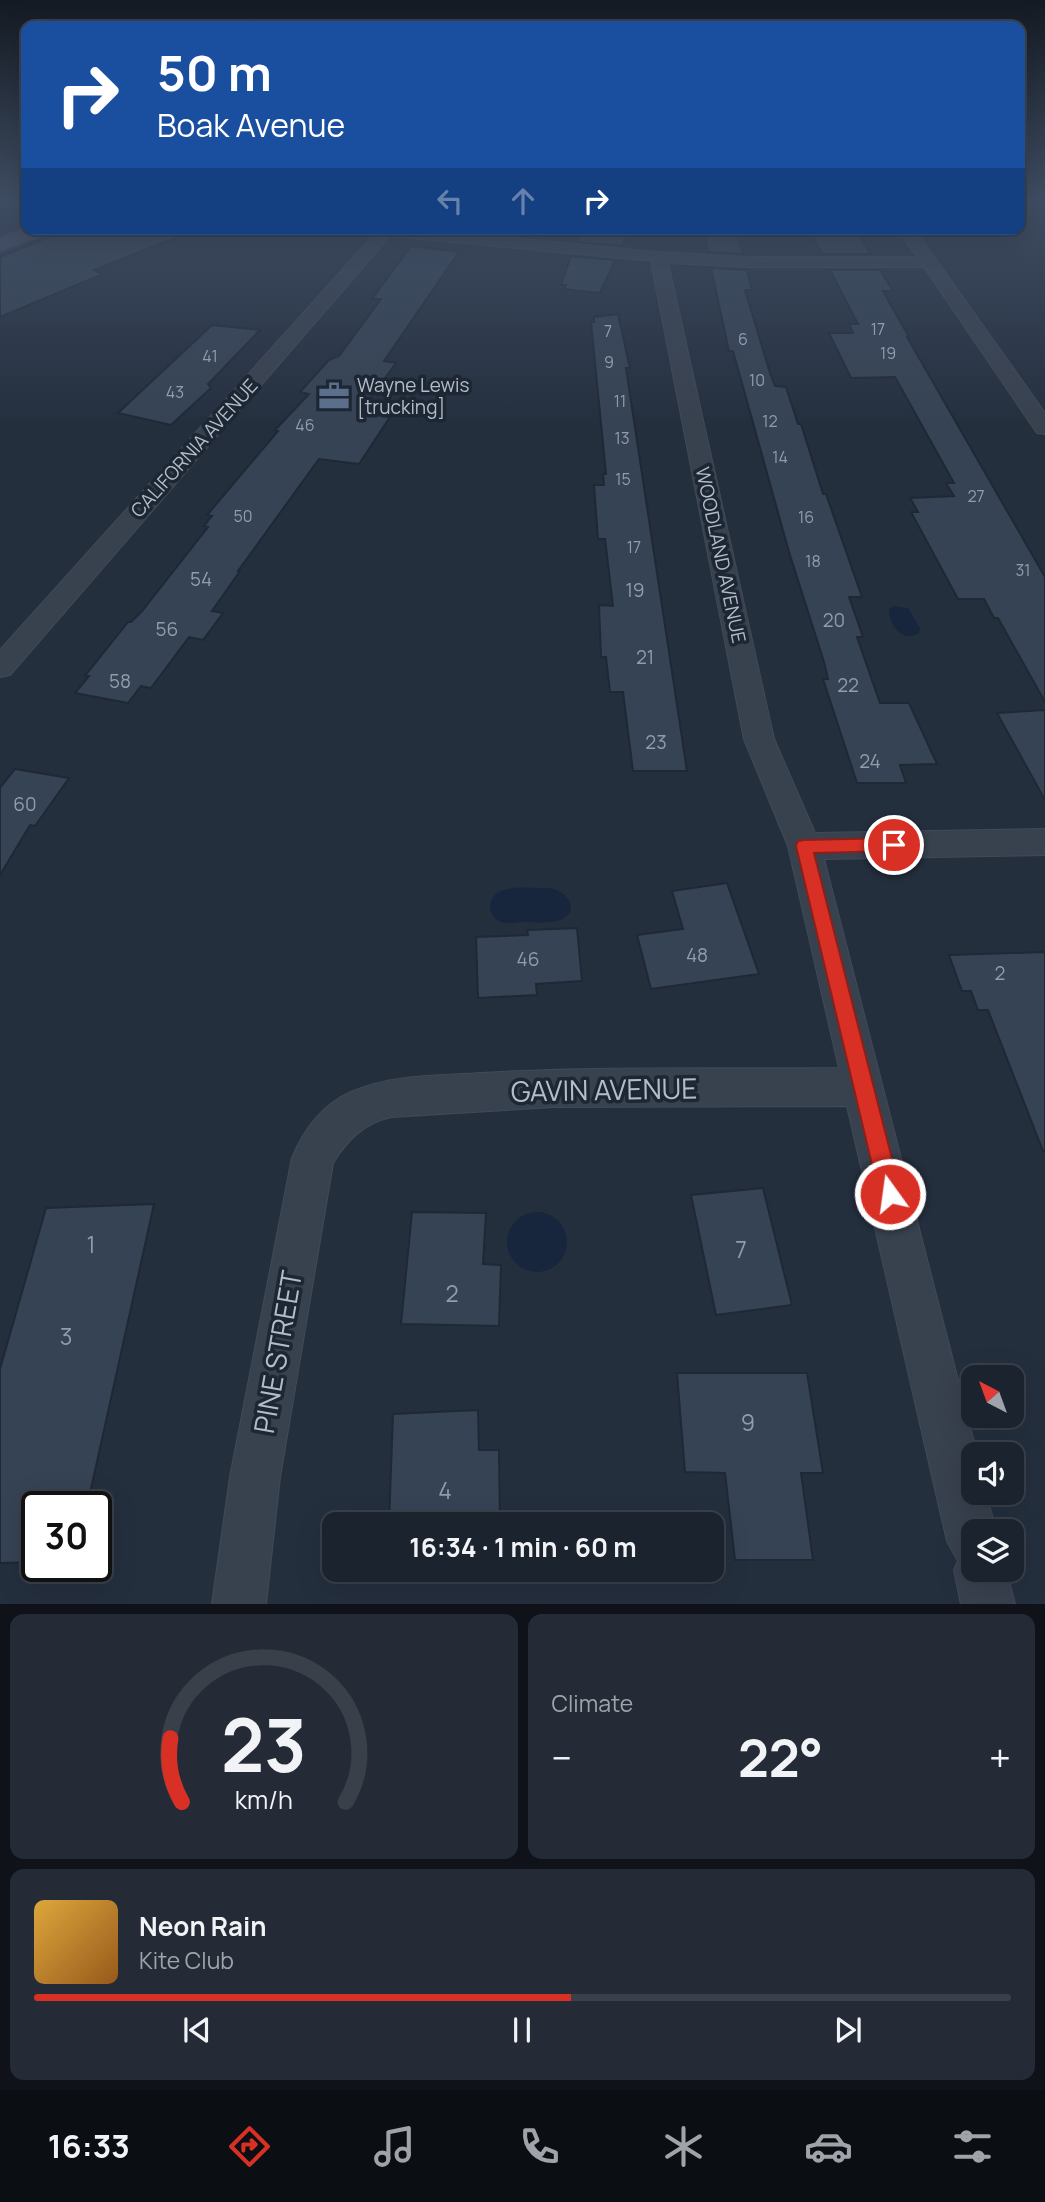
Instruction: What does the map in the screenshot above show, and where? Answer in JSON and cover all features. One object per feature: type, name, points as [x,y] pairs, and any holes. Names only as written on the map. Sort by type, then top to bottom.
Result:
[{"type":"street","name":"CALIFORNIA AVENUE","points":[[0,667],[347,275]]},
{"type":"street","name":"WOODLAND AVENUE","points":[[662,275],[759,739],[804,846],[968,1519]]},
{"type":"street","points":[[938,275],[1045,428]]},
{"type":"street","points":[[804,846],[1045,842]]},
{"type":"street","name":"GAVIN AVENUE","points":[[347,1114],[375,1101],[391,1098],[540,1089],[864,1087]]},
{"type":"street","name":"PINE STREET","points":[[239,1604],[255,1477],[313,1158],[325,1134],[347,1114]]},
{"type":"street","points":[[983,1582],[988,1604]]},
{"type":"water","points":[[894,606],[908,608],[920,628],[919,633],[907,636],[898,631],[891,621],[889,609]]},
{"type":"water","points":[[551,888],[562,893],[570,902],[570,912],[560,920],[507,923],[495,918],[490,910],[493,897],[501,891]]},
{"type":"water","points":[[531,1212],[543,1212],[559,1220],[565,1230],[565,1254],[559,1264],[543,1272],[531,1272],[515,1264],[507,1248],[507,1236],[515,1220]]},
{"type":"building","points":[[0,275],[101,275],[0,317]]},
{"type":"building","points":[[390,275],[443,275],[384,361],[396,363],[360,413],[390,417],[359,464],[319,459],[212,611],[223,613],[203,640],[189,637],[151,688],[141,686],[128,703],[75,693],[89,676],[85,676],[128,622],[142,611],[208,527],[204,526],[212,516],[207,515],[278,431],[275,430],[309,394],[300,392],[329,360],[339,356],[381,299],[372,299]]},
{"type":"building","points":[[564,275],[608,275],[600,293],[564,289],[566,285],[561,285]]},
{"type":"building","points":[[712,275],[748,275],[752,290],[745,290],[770,373],[775,386],[786,387],[862,597],[849,597],[863,637],[857,637],[880,703],[909,703],[937,764],[900,765],[906,783],[857,783],[823,679],[828,679],[824,662],[789,552],[733,351],[729,351]]},
{"type":"building","points":[[833,275],[883,275],[893,291],[883,291],[907,337],[1045,577],[1045,702],[998,618],[994,618],[984,599],[958,599],[911,512],[918,512],[910,498],[954,496],[946,483],[954,483],[895,377],[851,378],[829,333],[853,333],[849,324],[858,324]]},
{"type":"building","points":[[618,314],[630,368],[626,368],[687,771],[633,771],[623,692],[610,692],[606,657],[601,657],[599,605],[613,606],[605,539],[598,539],[594,485],[604,485],[603,474],[606,474],[591,322],[594,322],[594,317]]},
{"type":"building","points":[[212,325],[260,330],[208,384],[211,388],[171,425],[118,413]]},
{"type":"building","points":[[1045,710],[1045,800],[997,713]]},
{"type":"building","points":[[15,769],[69,778],[35,826],[30,825],[0,875],[0,788]]},
{"type":"building","points":[[727,883],[759,974],[651,989],[637,935],[683,929],[672,891]]},
{"type":"building","points":[[577,928],[582,981],[536,984],[537,995],[478,998],[476,937],[528,935],[527,930]]},
{"type":"building","points":[[1045,952],[1043,1151],[988,1010],[978,1010],[971,991],[962,991],[949,955]]},
{"type":"building","points":[[763,1188],[792,1305],[716,1315],[691,1195]]},
{"type":"building","points":[[154,1204],[91,1491],[21,1491],[21,1562],[0,1563],[0,1369],[46,1208]]},
{"type":"building","points":[[412,1212],[486,1213],[483,1264],[501,1265],[499,1326],[401,1324]]},
{"type":"building","points":[[677,1373],[807,1373],[823,1473],[801,1473],[813,1560],[735,1560],[725,1473],[685,1472]]},
{"type":"building","points":[[478,1410],[479,1450],[499,1450],[500,1512],[389,1512],[393,1414]]},
{"type":"place","name":"Wayne Lewis [trucking]","points":[[334,396]]},
{"type":"route","points":[[890,1194],[804,846],[894,845]]}]
